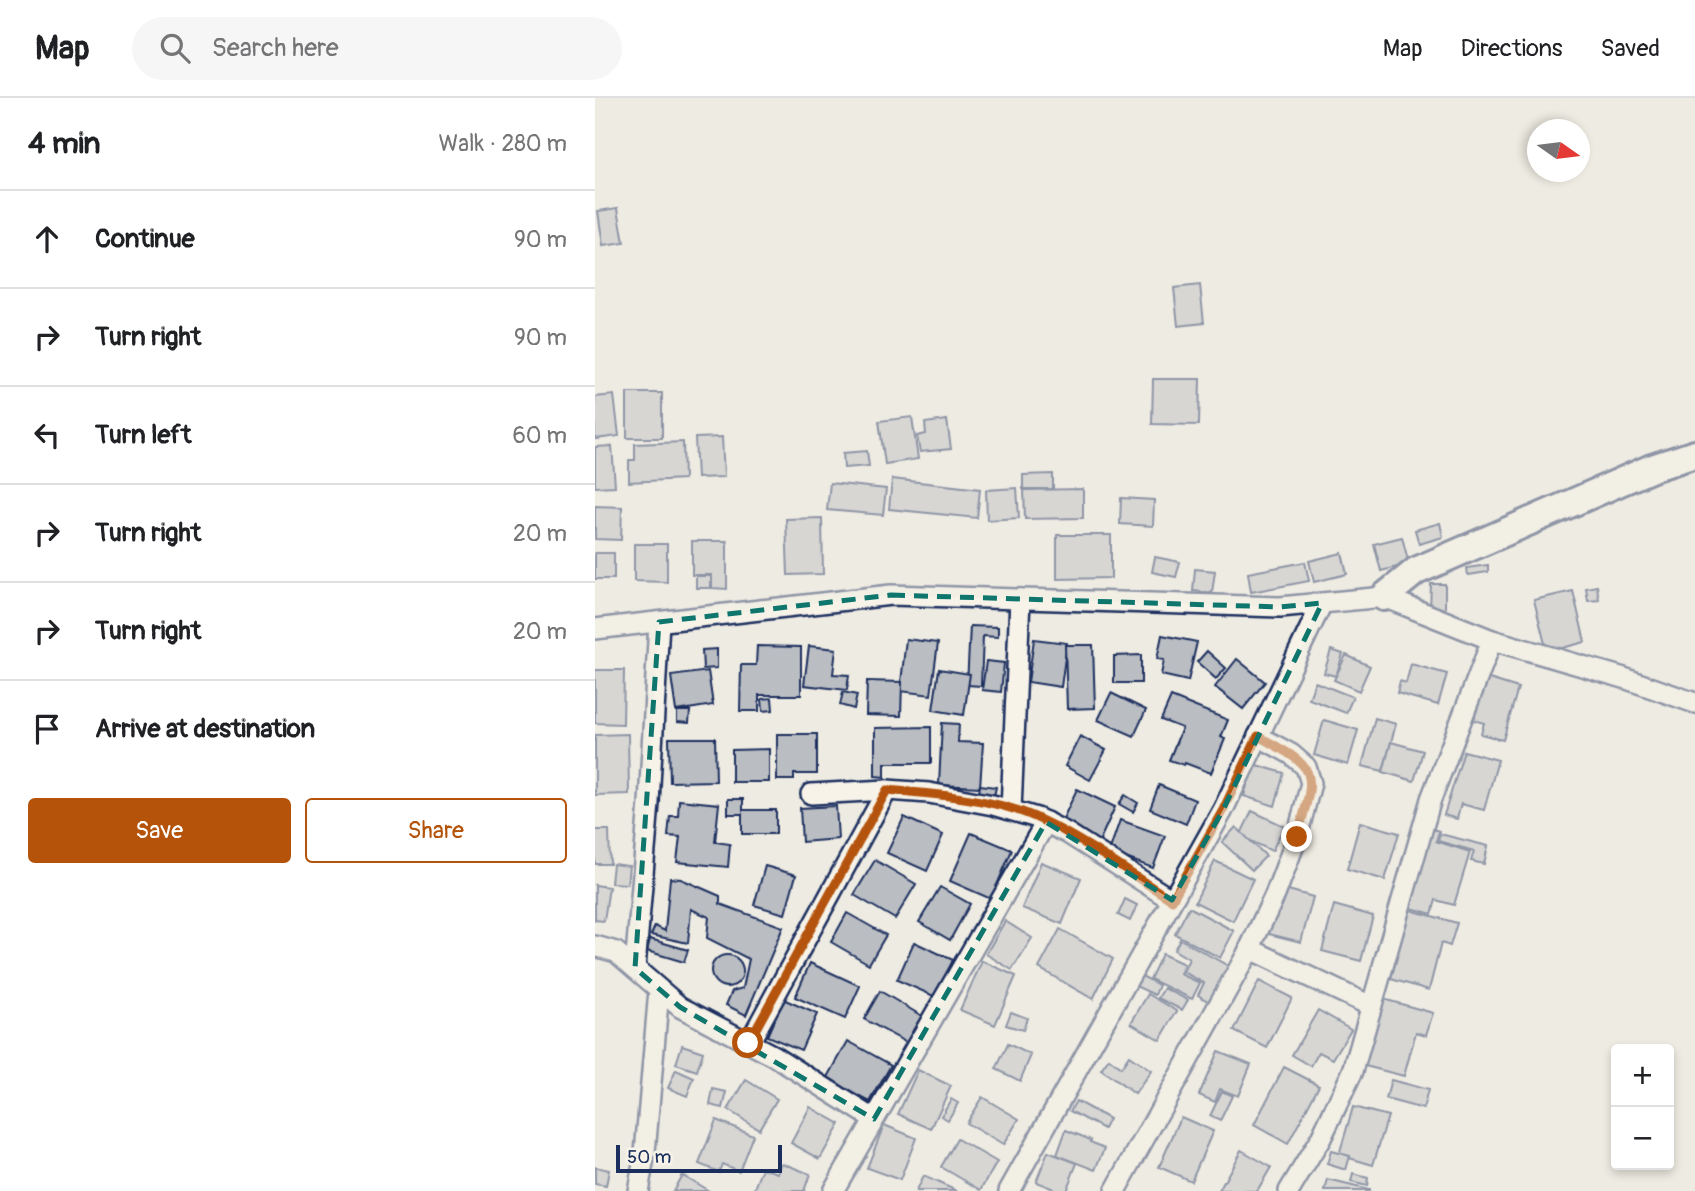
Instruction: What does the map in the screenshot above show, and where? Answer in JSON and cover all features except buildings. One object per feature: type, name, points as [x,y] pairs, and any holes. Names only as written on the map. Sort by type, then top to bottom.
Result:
[{"type":"street","points":[[1384,597],[1416,570],[1652,468],[1695,454]]},
{"type":"street","points":[[595,629],[891,595],[1280,607],[1384,597],[1492,640],[1624,678],[1695,702]]},
{"type":"street","points":[[1011,810],[1020,599]]},
{"type":"street","points":[[1009,1191],[1223,810],[1322,603]]},
{"type":"street","points":[[635,968],[649,803],[659,622]]},
{"type":"street","points":[[1289,1191],[1321,1138],[1353,1071],[1431,799],[1492,640]]},
{"type":"street","points":[[1115,1191],[1249,949],[1275,895],[1293,848],[1311,783],[1306,767],[1291,754],[1258,736]]},
{"type":"street","points":[[748,1043],[887,790]]},
{"type":"street","points":[[811,794],[887,790],[929,793],[1011,810],[1046,822],[1067,833],[1172,900]]},
{"type":"street","points":[[833,1191],[1046,822]]},
{"type":"street","points":[[595,946],[616,952],[680,1007],[774,1056],[874,1119]]},
{"type":"street","points":[[1249,949],[1371,1006]]},
{"type":"street","points":[[638,1191],[645,1153],[659,990]]},
{"type":"highlighted area","points":[[891,595],[1280,607],[1322,603],[1223,810],[1172,900],[1046,822],[874,1119],[680,1007],[635,968],[659,622]]},
{"type":"route","points":[[748,1043],[887,790],[929,793],[993,805],[1037,818],[1067,833],[1172,900],[1223,810],[1258,736],[1291,754],[1306,767],[1311,783],[1297,837]]}]
